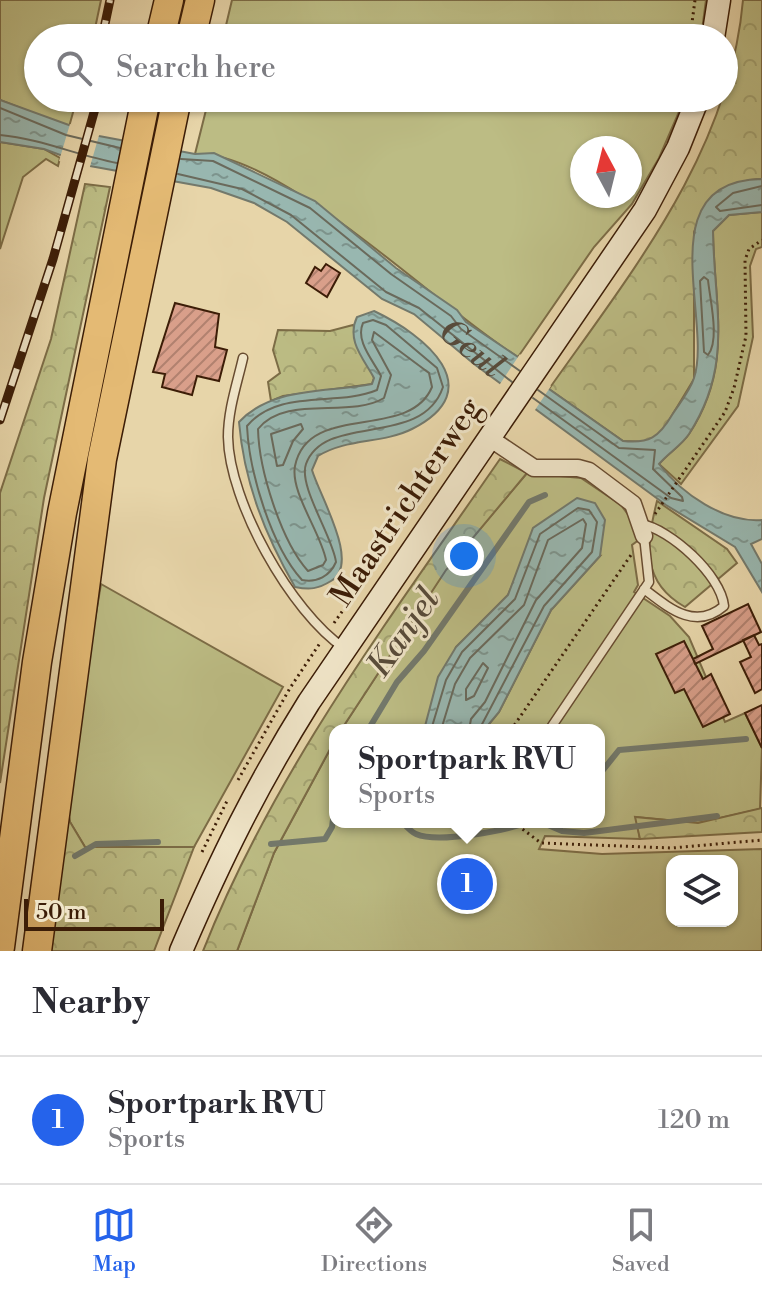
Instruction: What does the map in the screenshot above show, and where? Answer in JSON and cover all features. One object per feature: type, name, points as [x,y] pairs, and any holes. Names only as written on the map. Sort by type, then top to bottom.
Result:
[{"type":"highway","points":[[163,24],[169,0]]},
{"type":"highway","points":[[194,24],[200,0]]},
{"type":"highway","points":[[0,947],[37,662],[62,513],[143,112]]},
{"type":"highway","points":[[37,951],[102,459],[174,112]]},
{"type":"main road","points":[[715,24],[719,0]]},
{"type":"main road","name":"Maastrichterweg","points":[[181,951],[233,833],[276,754],[488,437],[645,210],[678,148],[692,112]]},
{"type":"street","points":[[488,437],[534,468],[589,471],[633,504],[643,530]]},
{"type":"lane","points":[[243,358],[229,417],[228,439],[238,486],[271,560],[296,601],[325,635],[345,649]]},
{"type":"lane","points":[[553,724],[644,589],[649,582],[643,530],[659,527],[703,566],[723,596],[724,606],[717,612],[699,617],[683,617],[644,589]]},
{"type":"path","points":[[692,24],[695,0]]},
{"type":"path","points":[[657,508],[725,412],[746,336],[745,260],[749,249],[762,240]]},
{"type":"path","points":[[515,724],[643,530]]},
{"type":"path","name":"Maastrichterweg","points":[[325,635],[353,595]]},
{"type":"path","points":[[521,828],[541,843],[582,846],[672,848],[762,840]]},
{"type":"green space","points":[[0,0],[101,0],[96,24],[24,24],[24,109],[0,100]]},
{"type":"green space","points":[[232,0],[706,0],[703,24],[226,24]]},
{"type":"green space","points":[[743,0],[762,0],[762,179],[729,188],[711,202],[698,221],[694,232],[694,379],[662,432],[648,442],[623,441],[549,389],[613,299],[673,206],[717,112],[738,112],[738,31]]},
{"type":"green space","points":[[31,112],[73,112],[69,127]]},
{"type":"green space","points":[[206,112],[679,112],[659,158],[642,187],[642,136],[570,136],[570,208],[628,208],[594,247],[518,357],[360,236],[270,177],[230,159],[195,154]]},
{"type":"green space","points":[[0,142],[44,149],[60,158],[58,166],[46,159],[23,177],[0,249]]},
{"type":"green space","points":[[85,184],[110,187],[44,498],[0,783],[0,493],[51,339]]},
{"type":"green space","points":[[762,212],[762,247],[756,249],[750,266],[753,337],[738,406],[681,484],[659,464],[689,434],[712,384],[718,336],[713,231],[729,215]]},
{"type":"green space","points":[[353,325],[374,378],[372,384],[283,396],[271,401],[268,382],[280,373],[273,350],[278,330],[330,331]]},
{"type":"green space","points":[[500,459],[527,473],[446,570],[345,724],[329,724],[329,751],[274,853],[237,951],[203,951],[264,820],[299,758],[377,637]]},
{"type":"green space","points":[[527,473],[581,478],[621,505],[644,536],[632,545],[638,585],[634,592],[670,616],[689,637],[725,722],[745,713],[762,748],[760,809],[698,823],[636,817],[640,839],[545,836],[539,849],[602,854],[762,849],[762,951],[237,951],[274,853],[329,751],[329,828],[605,828],[605,724],[489,724],[499,712],[551,610],[600,556],[521,564],[508,595],[456,647],[426,724],[345,724],[446,569]]},
{"type":"green space","points":[[657,501],[727,549],[737,563],[685,607],[661,586],[650,561],[649,547]]},
{"type":"green space","points":[[101,584],[283,687],[194,847],[85,847],[70,822],[65,797]]},
{"type":"green space","points":[[65,797],[70,822],[85,847],[194,847],[154,951],[47,951]]},
{"type":"green space","points":[[762,808],[762,832],[640,839],[635,817],[698,823]]},
{"type":"water","name":"Geul","points":[[0,100],[24,109],[24,112],[33,112],[99,136],[195,154],[214,153],[315,201],[396,268],[457,310],[466,322],[518,357],[549,389],[623,441],[647,440],[658,434],[694,378],[698,353],[692,258],[695,227],[706,202],[727,186],[762,179],[762,212],[729,215],[713,231],[718,335],[712,384],[689,434],[659,464],[679,486],[719,512],[748,520],[762,520],[762,539],[751,544],[762,564],[762,592],[735,547],[666,505],[474,364],[414,314],[382,299],[287,222],[254,203],[211,188],[90,166],[44,149],[0,142]]},
{"type":"water","points":[[374,311],[394,321],[429,348],[442,364],[448,380],[447,397],[435,413],[412,429],[389,437],[341,446],[318,456],[312,470],[336,529],[342,560],[339,572],[326,584],[314,588],[295,587],[274,548],[258,508],[246,466],[239,422],[253,410],[284,397],[372,384],[374,378],[357,349],[353,333],[357,317]]},
{"type":"water","points":[[577,498],[595,503],[605,520],[600,556],[551,610],[499,712],[489,724],[426,724],[438,677],[456,647],[508,595],[533,528]]},
{"type":"pier","points":[[70,124],[100,132],[89,170],[59,161]]},
{"type":"pier","points":[[520,354],[551,386],[533,413],[498,387]]},
{"type":"building","points":[[326,264],[340,273],[327,297],[306,283],[315,267],[321,271]]},
{"type":"building","points":[[175,303],[219,314],[215,347],[227,350],[219,381],[197,376],[192,395],[162,387],[165,374],[153,372]]},
{"type":"building","points":[[748,604],[761,632],[695,664],[693,659],[713,649],[702,626]]},
{"type":"building","points":[[754,635],[759,645],[762,644],[762,689],[755,693],[740,662],[751,657],[743,640]]},
{"type":"building","points":[[684,641],[703,679],[711,674],[730,714],[703,727],[684,689],[675,693],[656,654]]},
{"type":"building","points":[[762,705],[762,748],[745,713]]},
{"type":"waterway","name":"Kanjel","points":[[372,724],[397,682],[424,651],[529,502],[545,495]]},
{"type":"waterway","points":[[605,768],[619,750],[746,739]]},
{"type":"waterway","name":"Kanjel","points":[[555,828],[584,833],[717,816]]},
{"type":"waterway","name":"Kanjel","points":[[271,844],[325,839],[331,828]]},
{"type":"waterway","name":"Kanjel","points":[[408,828],[427,837],[456,837],[508,828]]},
{"type":"waterway","name":"Kanjel","points":[[75,856],[96,844],[158,842]]},
{"type":"railway","points":[[105,24],[110,0]]},
{"type":"railway","points":[[0,420],[53,259],[94,112]]},
{"type":"place","name":"Sportpark RVU","points":[[467,884]]}]
